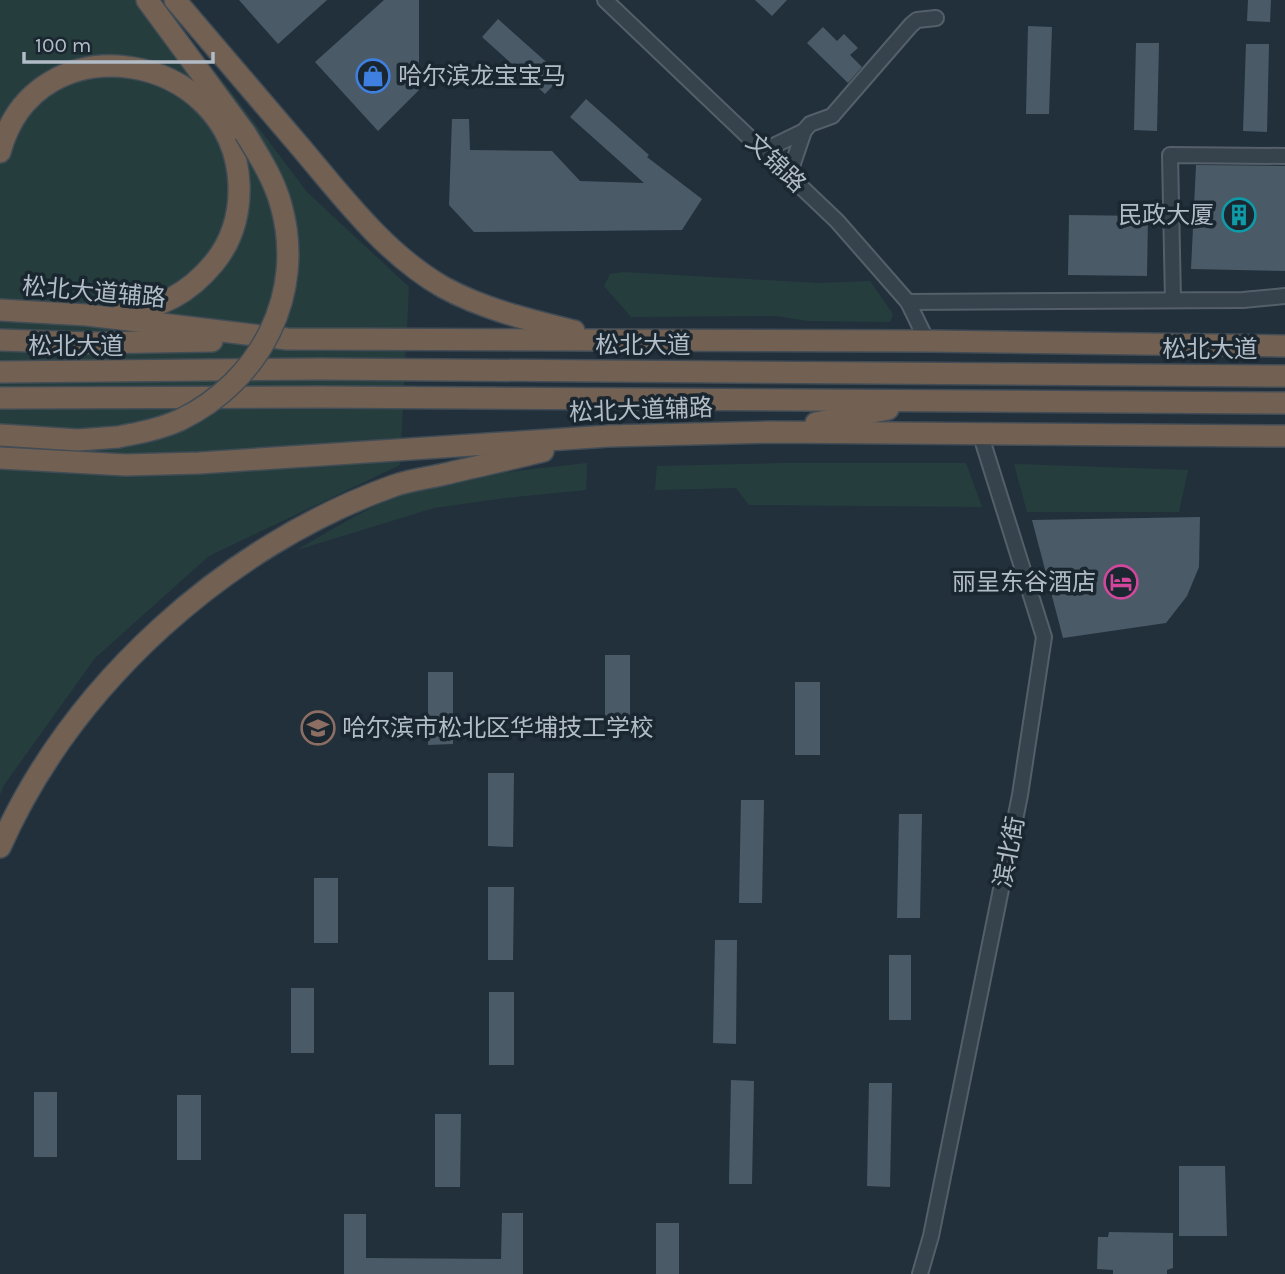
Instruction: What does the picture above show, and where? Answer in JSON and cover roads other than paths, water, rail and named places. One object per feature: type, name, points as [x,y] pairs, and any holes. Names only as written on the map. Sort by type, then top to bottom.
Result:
[{"type":"highway","points":[[0,435],[78,440],[118,437],[181,419],[224,391],[252,361],[273,329],[284,296],[288,258],[285,221],[274,185],[245,134],[147,0]]},
{"type":"highway","points":[[175,0],[338,191],[394,250],[417,269],[471,301],[534,321],[610,340]]},
{"type":"highway","points":[[0,152],[6,132],[18,112],[50,82],[89,67],[134,67],[156,73],[178,84],[202,102],[219,123],[232,148],[239,175],[237,216],[219,256],[187,289],[146,309],[88,315]]},
{"type":"highway","name":"松北大道辅路","points":[[0,310],[88,315],[287,339],[771,342]]},
{"type":"highway","points":[[0,340],[90,343],[287,339]]},
{"type":"highway","points":[[771,342],[927,341],[1285,346]]},
{"type":"highway","points":[[771,342],[911,373]]},
{"type":"highway","name":"松北大道","points":[[0,372],[334,369],[1285,376]]},
{"type":"highway","points":[[0,398],[334,397],[1285,403]]},
{"type":"highway","points":[[769,432],[935,400]]},
{"type":"highway","name":"松北大道辅路","points":[[0,458],[126,465],[200,463],[609,436],[769,432],[1285,436]]},
{"type":"highway","points":[[0,847],[43,768],[83,711],[157,633],[242,563],[316,519],[395,485],[609,436]]},
{"type":"street","name":"文锦路","points":[[605,0],[837,221],[908,302],[927,341]]},
{"type":"street","points":[[789,175],[804,131],[810,124],[832,116],[911,25],[918,20],[936,18]]},
{"type":"street","points":[[763,150],[804,131]]},
{"type":"street","points":[[1173,300],[1170,155],[1285,156]]},
{"type":"street","points":[[908,302],[1243,300],[1285,296]]},
{"type":"street","name":"滨北街","points":[[920,1274],[934,1223],[1020,795],[1044,637],[980,433]]},
{"type":"place","name":"哈尔滨龙宝宝马","points":[[373,76]]},
{"type":"place","name":"民政大厦","points":[[1239,215]]},
{"type":"place","name":"丽呈东谷酒店","points":[[1121,582]]},
{"type":"place","name":"哈尔滨市松北区华埔技工学校","points":[[318,728]]}]
